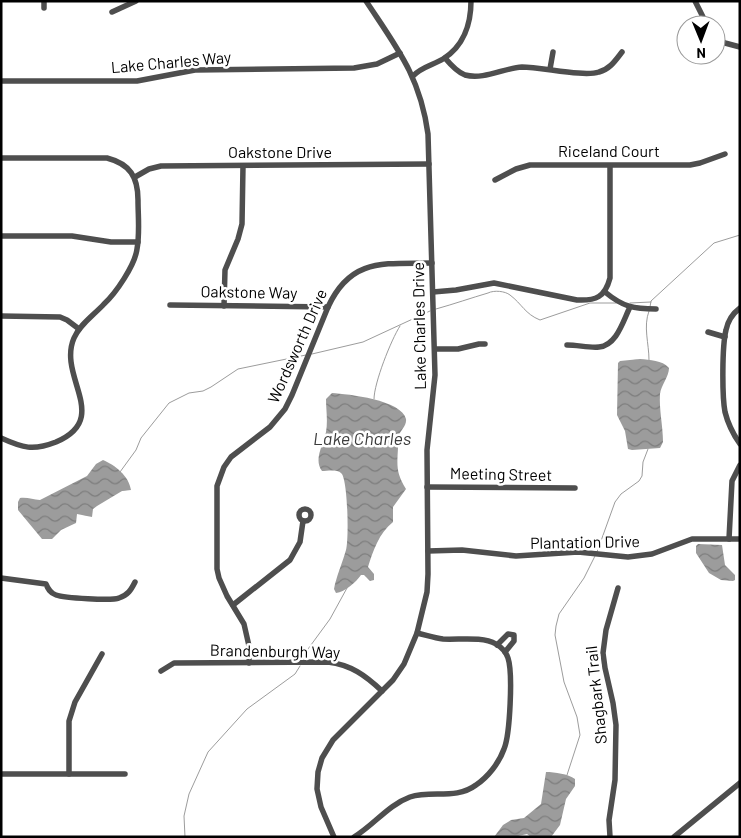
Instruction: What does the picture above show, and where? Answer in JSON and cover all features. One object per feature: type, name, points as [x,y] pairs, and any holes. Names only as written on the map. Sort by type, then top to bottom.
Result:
[{"type":"street","points":[[112,12],[136,1]]},
{"type":"street","name":"Lake Charles Drive","points":[[334,837],[318,797],[319,764],[324,752],[333,740],[393,680],[404,664],[417,633],[427,592],[427,450],[436,375],[425,116],[413,76],[366,1]]},
{"type":"street","points":[[413,76],[419,70],[445,58],[455,49],[466,32],[471,16],[471,1]]},
{"type":"street","points":[[695,1],[701,15]]},
{"type":"street","points":[[726,43],[740,47]]},
{"type":"street","points":[[550,69],[553,52]]},
{"type":"street","points":[[445,58],[453,68],[471,76],[518,68],[593,73],[611,66],[622,52]]},
{"type":"street","name":"Lake Charles Way","points":[[1,81],[137,81],[196,70],[354,68],[377,64],[400,53]]},
{"type":"street","name":"Riceland Court","points":[[495,180],[516,169],[530,166],[690,165],[725,154]]},
{"type":"street","points":[[1,158],[107,158],[123,164],[135,177],[138,191],[138,242],[136,256],[122,281],[106,302],[79,328],[73,341],[71,353],[73,370],[82,407],[82,418],[77,428],[66,437],[38,448],[23,447],[1,438]]},
{"type":"street","name":"Oakstone Drive","points":[[135,177],[149,169],[161,166],[428,164]]},
{"type":"street","points":[[224,306],[225,270],[242,224],[243,166]]},
{"type":"street","points":[[433,292],[494,283],[586,301],[594,299],[605,292],[610,278],[611,261],[610,166]]},
{"type":"street","points":[[1,236],[72,236],[111,242],[138,242]]},
{"type":"street","name":"Wordsworth Drive","points":[[249,663],[247,631],[241,617],[222,587],[217,569],[217,493],[219,478],[224,467],[231,458],[270,427],[285,409],[328,307],[341,284],[363,269],[381,264],[432,263]]},
{"type":"street","points":[[605,292],[617,301],[630,307],[656,310]]},
{"type":"street","name":"Oakstone Way","points":[[170,305],[328,307]]},
{"type":"street","points":[[567,345],[598,347],[608,345],[615,337],[630,307]]},
{"type":"street","points":[[740,308],[730,316],[725,337],[724,406],[729,424],[740,444]]},
{"type":"street","points":[[1,316],[52,316],[67,320],[79,328]]},
{"type":"street","points":[[708,332],[725,337]]},
{"type":"street","points":[[435,349],[458,349],[485,344]]},
{"type":"street","points":[[729,538],[732,481],[740,465]]},
{"type":"street","name":"Meeting Street","points":[[427,487],[575,488]]},
{"type":"street","points":[[233,605],[290,560],[300,542],[303,521]]},
{"type":"street","name":"Plantation Drive","points":[[428,551],[462,550],[516,556],[578,552],[628,557],[652,554],[692,539],[740,539]]},
{"type":"street","points":[[1,578],[46,584],[49,591],[61,596],[106,600],[119,598],[130,592],[135,582]]},
{"type":"street","name":"Shagbark Trail","points":[[609,834],[609,820],[615,780],[616,725],[603,652],[606,630],[618,588]]},
{"type":"street","points":[[354,837],[403,800],[422,795],[451,794],[468,790],[481,782],[496,766],[506,743],[509,724],[509,666],[505,652],[497,645],[486,640],[444,639],[417,633]]},
{"type":"street","points":[[497,645],[508,634],[514,635],[514,641],[505,652]]},
{"type":"street","points":[[69,774],[69,721],[75,702],[102,654]]},
{"type":"street","name":"Brandenburgh Way","points":[[161,671],[174,663],[340,664],[361,673],[382,691]]},
{"type":"street","points":[[1,774],[125,774]]},
{"type":"street","points":[[674,837],[740,783]]},
{"type":"water","points":[[640,359],[659,362],[669,368],[660,394],[663,442],[660,448],[632,450],[628,449],[625,431],[617,415],[618,363],[620,361]]},
{"type":"water","name":"Lake Charles","points":[[332,393],[374,399],[395,407],[402,412],[406,419],[398,437],[397,460],[399,474],[406,489],[393,507],[393,522],[380,537],[372,555],[368,567],[374,574],[374,580],[370,581],[364,575],[361,575],[350,586],[336,593],[334,589],[335,584],[347,544],[348,523],[345,486],[341,473],[322,471],[319,462],[327,428],[326,399]]},
{"type":"water","points":[[103,460],[121,472],[130,485],[131,490],[122,491],[97,506],[93,509],[92,517],[77,514],[76,523],[61,530],[52,539],[42,539],[18,510],[20,498],[40,500],[87,476],[96,464]]},
{"type":"water","points":[[698,544],[722,545],[725,565],[735,575],[735,580],[721,580],[709,573],[696,553],[696,546]]},
{"type":"water","points":[[546,772],[553,772],[575,779],[575,786],[566,799],[560,825],[551,837],[531,837],[527,834],[514,837],[494,837],[503,825],[511,820],[524,818],[541,804]]},
{"type":"waterway","points":[[650,307],[651,301],[714,243],[740,235]]},
{"type":"waterway","points":[[436,309],[496,291],[510,295],[527,312],[540,320],[590,303],[616,303]]},
{"type":"waterway","points":[[630,303],[651,302]]},
{"type":"waterway","points":[[312,354],[363,342],[430,311]]},
{"type":"waterway","points":[[649,311],[646,329],[649,360]]},
{"type":"waterway","points":[[374,399],[384,362],[400,326]]},
{"type":"waterway","points":[[120,472],[136,450],[141,438],[169,403],[189,393],[203,391],[238,369],[306,355]]},
{"type":"waterway","points":[[597,552],[615,502],[621,494],[639,481],[642,476],[643,462],[648,449]]},
{"type":"waterway","points":[[567,775],[580,735],[577,717],[564,682],[555,635],[556,626],[559,614],[584,578],[595,556]]},
{"type":"waterway","points":[[303,660],[308,649],[330,619],[347,588]]},
{"type":"waterway","points":[[185,837],[184,816],[189,794],[208,752],[247,709],[295,674],[300,666]]}]
